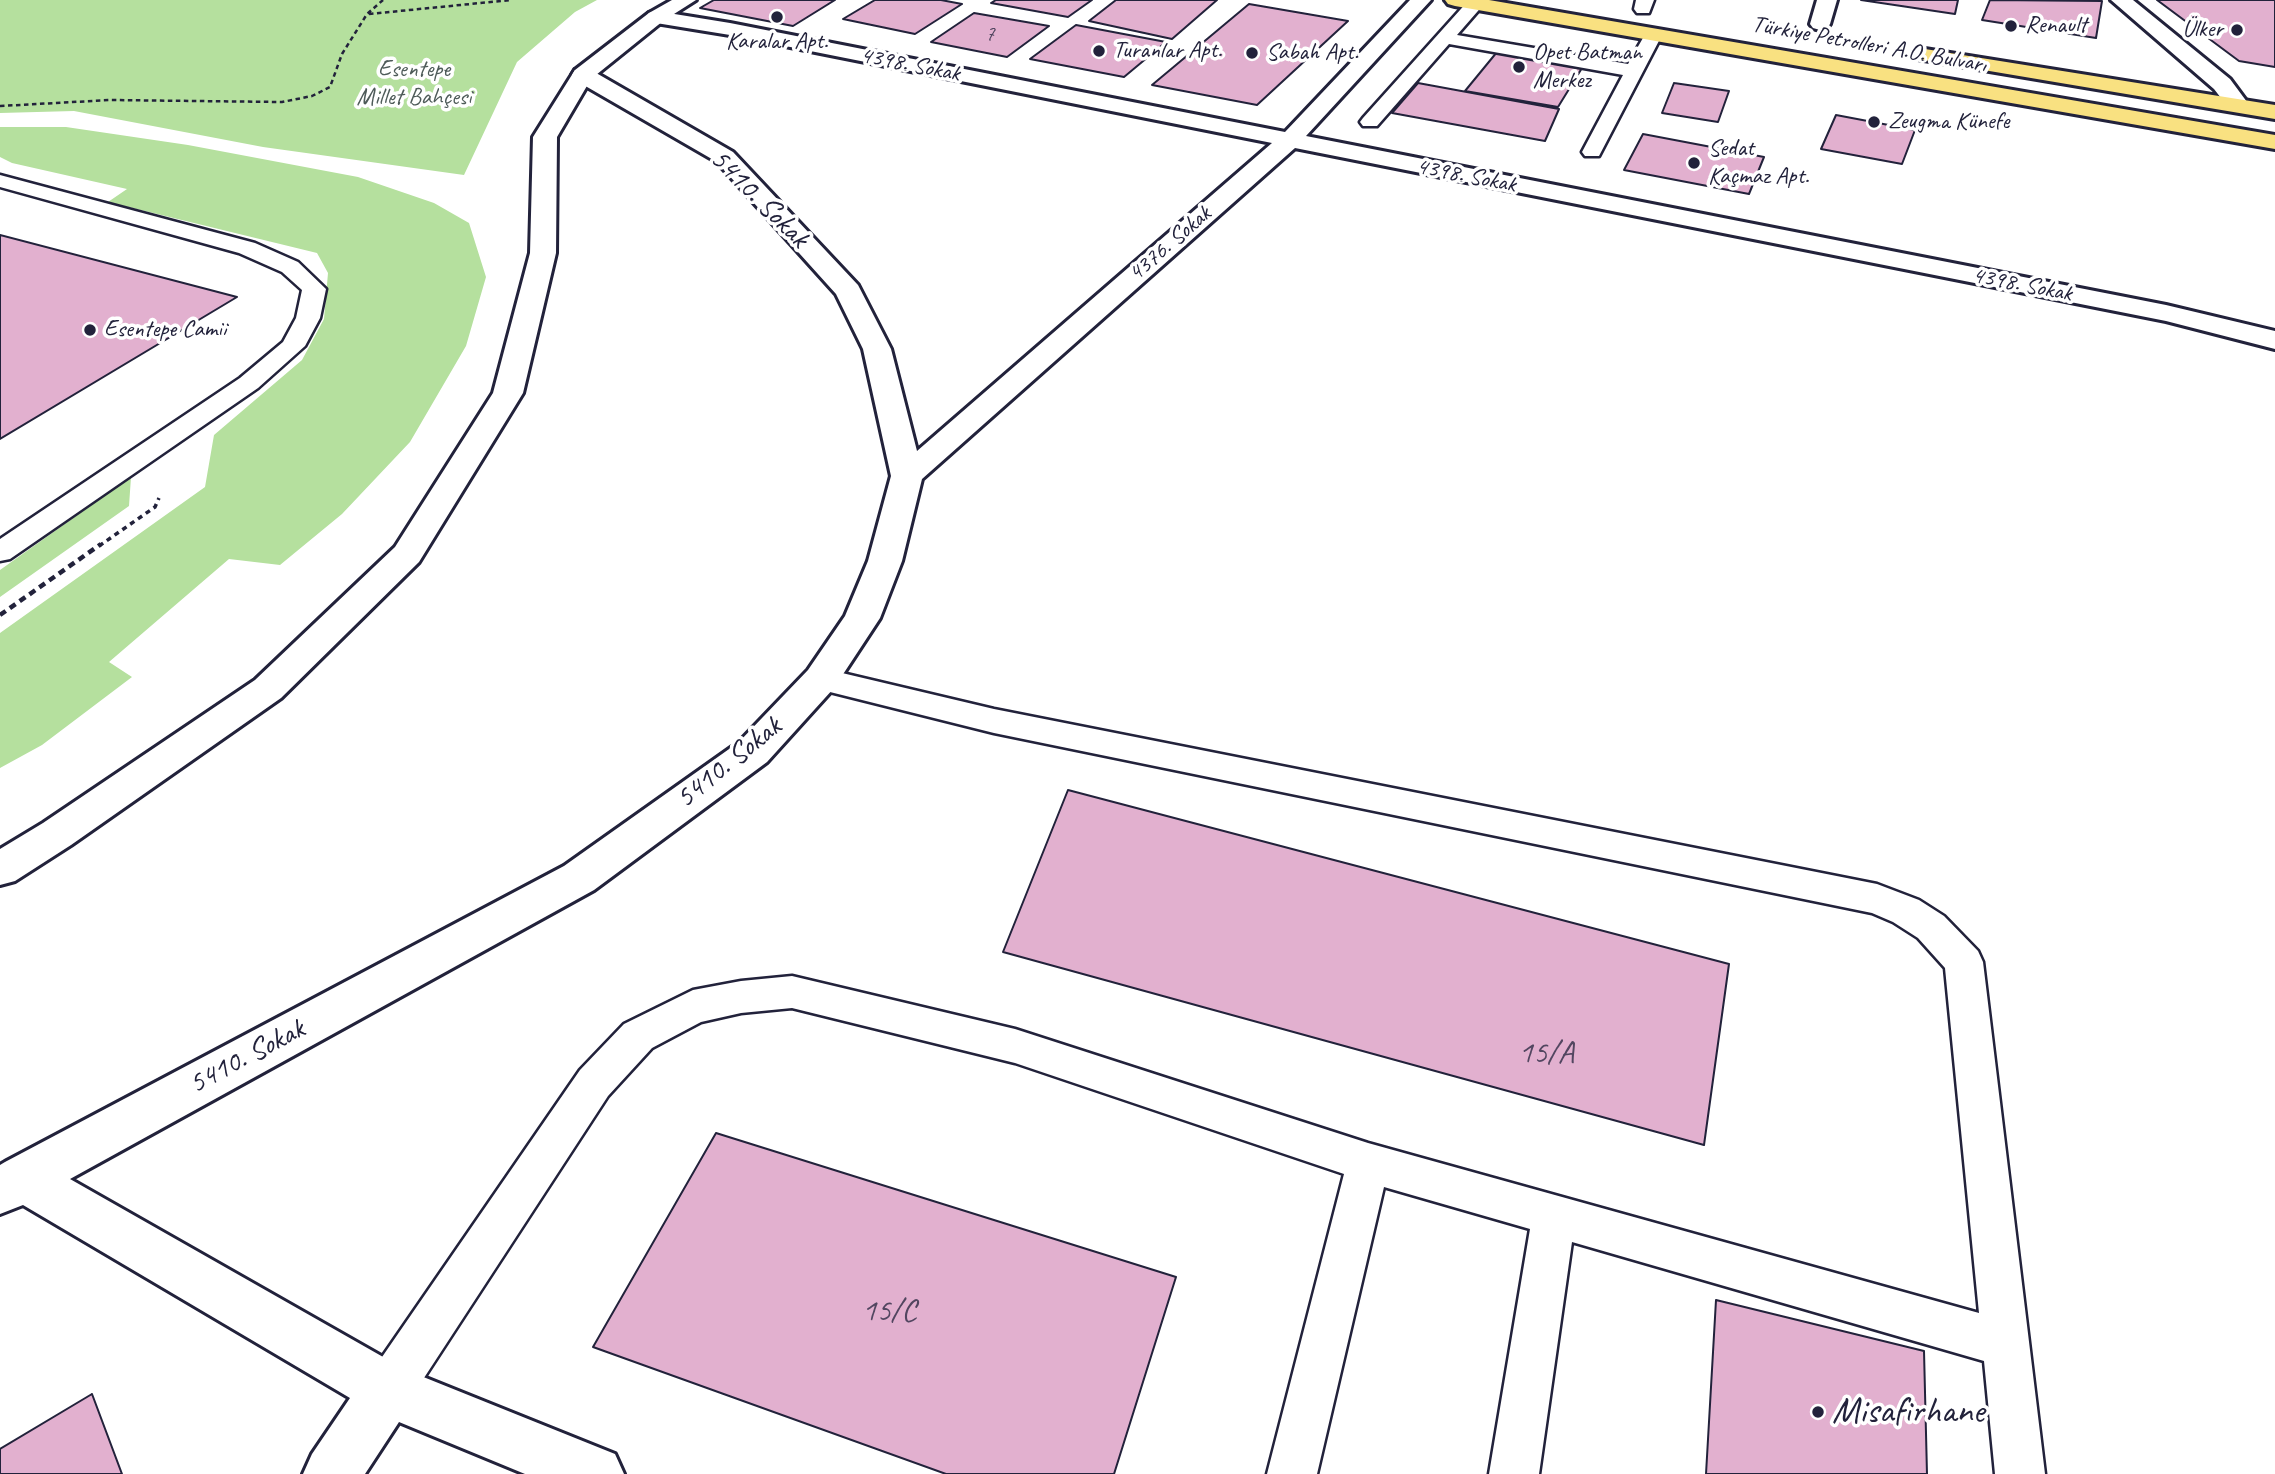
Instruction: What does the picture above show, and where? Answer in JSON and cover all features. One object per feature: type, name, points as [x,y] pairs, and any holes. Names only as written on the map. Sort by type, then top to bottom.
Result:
[{"type":"highway","name":"Türkiye Petrolleri A.O. Bulvarı","points":[[1465,2],[2275,142]]},
{"type":"highway","points":[[1616,4],[1649,7]]},
{"type":"highway","name":"Türkiye Petrolleri A.O. Bulvarı","points":[[1900,51],[2275,112]]},
{"type":"street","points":[[0,869],[57,834],[268,689],[407,554],[508,393],[543,253],[545,137],[583,75],[656,17],[686,0]]},
{"type":"street","name":"4376. Sokak","points":[[907,477],[1289,141],[1421,0]]},
{"type":"street","points":[[1820,33],[1827,0]]},
{"type":"street","points":[[2120,0],[2222,84],[2239,106]]},
{"type":"street","name":"4398. Sokak","points":[[656,17],[730,29],[2153,310],[2275,340]]},
{"type":"street","name":"5410. Sokak","points":[[12,1184],[579,878],[752,752],[821,679],[862,618],[873,596],[907,477],[877,349],[848,291],[725,157],[583,75]]},
{"type":"street","points":[[12,1184],[388,1390],[595,1474]]},
{"type":"street","points":[[332,1474],[388,1390]]},
{"type":"lane","points":[[1370,122],[1445,38],[1465,2]]},
{"type":"lane","points":[[1592,152],[1653,34]]},
{"type":"lane","points":[[1445,38],[1634,71]]},
{"type":"lane","points":[[0,181],[247,248],[290,267],[314,289],[308,318],[293,346],[238,390],[0,552]]},
{"type":"lane","points":[[821,679],[994,721],[1877,899],[1906,911],[1931,927],[1964,962],[2020,1474]]},
{"type":"lane","points":[[388,1390],[594,1083],[638,1036],[693,1007],[741,997],[792,992],[1014,1046],[1368,1163],[2006,1344]]},
{"type":"lane","points":[[1292,1474],[1368,1163]]},
{"type":"lane","points":[[1514,1474],[1554,1216]]},
{"type":"path","points":[[0,106],[110,100],[282,102],[312,96],[330,87],[342,54],[367,14],[383,0]]},
{"type":"path","points":[[367,14],[511,0]]},
{"type":"green space","name":"Esentepe Millet Bahçesi","points":[[0,0],[597,0],[575,12],[517,62],[464,175],[263,147],[74,111],[0,113]]},
{"type":"green space","points":[[0,127],[66,127],[188,145],[358,177],[434,203],[469,223],[486,277],[466,346],[410,442],[342,514],[280,565],[229,559],[109,662],[132,677],[42,745],[0,768],[0,633],[205,487],[214,435],[302,360],[324,319],[328,273],[317,253],[108,202],[127,189],[12,163],[0,157]]},
{"type":"green space","points":[[131,477],[129,506],[0,597],[0,570]]},
{"type":"building","name":"Karalar Apt.","points":[[714,0],[835,0],[793,26],[700,8]]},
{"type":"building","points":[[875,0],[941,0],[962,4],[915,34],[843,19]]},
{"type":"building","points":[[996,0],[1092,0],[1068,17],[991,3]]},
{"type":"building","points":[[1116,0],[1217,0],[1172,39],[1089,21]]},
{"type":"building","points":[[1861,0],[1958,0],[1955,14]]},
{"type":"building","points":[[1990,0],[2102,1],[2096,38],[1982,20]]},
{"type":"building","name":"Ülker","points":[[2157,0],[2275,0],[2275,67],[2239,61]]},
{"type":"building","name":"Sabah Apt.","points":[[1249,4],[1348,21],[1257,105],[1152,85]]},
{"type":"building","points":[[974,13],[1049,26],[1007,57],[931,42]]},
{"type":"building","name":"Turanlar Apt.","points":[[1076,25],[1166,42],[1124,77],[1030,59]]},
{"type":"building","points":[[1497,52],[1582,68],[1558,107],[1465,91]]},
{"type":"building","points":[[1418,83],[1559,109],[1545,141],[1392,113]]},
{"type":"building","points":[[1674,83],[1729,91],[1718,122],[1662,113]]},
{"type":"building","points":[[1836,115],[1915,130],[1902,164],[1821,149]]},
{"type":"building","name":"Sedat Kaçmaz Apt.","points":[[1643,134],[1764,157],[1749,194],[1624,170]]},
{"type":"building","name":"Esentepe Camii","points":[[0,235],[237,297],[0,439]]},
{"type":"building","points":[[1068,790],[1729,964],[1704,1145],[1003,952]]},
{"type":"building","points":[[716,1133],[1176,1277],[1114,1474],[946,1474],[593,1347]]},
{"type":"building","name":"Misafirhane","points":[[1716,1300],[1924,1351],[1927,1474],[1706,1474]]},
{"type":"building","points":[[92,1394],[122,1474],[0,1474],[0,1449]]},
{"type":"place","name":"Karalar Apt.","points":[[777,17]]},
{"type":"place","name":"Renault","points":[[2011,26]]},
{"type":"place","name":"Ülker","points":[[2237,30]]},
{"type":"place","name":"Turanlar Apt.","points":[[1099,51]]},
{"type":"place","name":"Sabah Apt.","points":[[1252,53]]},
{"type":"place","name":"Opet Batman Merkez","points":[[1519,67]]},
{"type":"place","name":"Zeugma Künefe","points":[[1874,122]]},
{"type":"place","name":"Sedat Kaçmaz Apt.","points":[[1694,163]]},
{"type":"place","name":"Esentepe Camii","points":[[90,330]]},
{"type":"place","name":"Misafirhane","points":[[1818,1412]]}]
